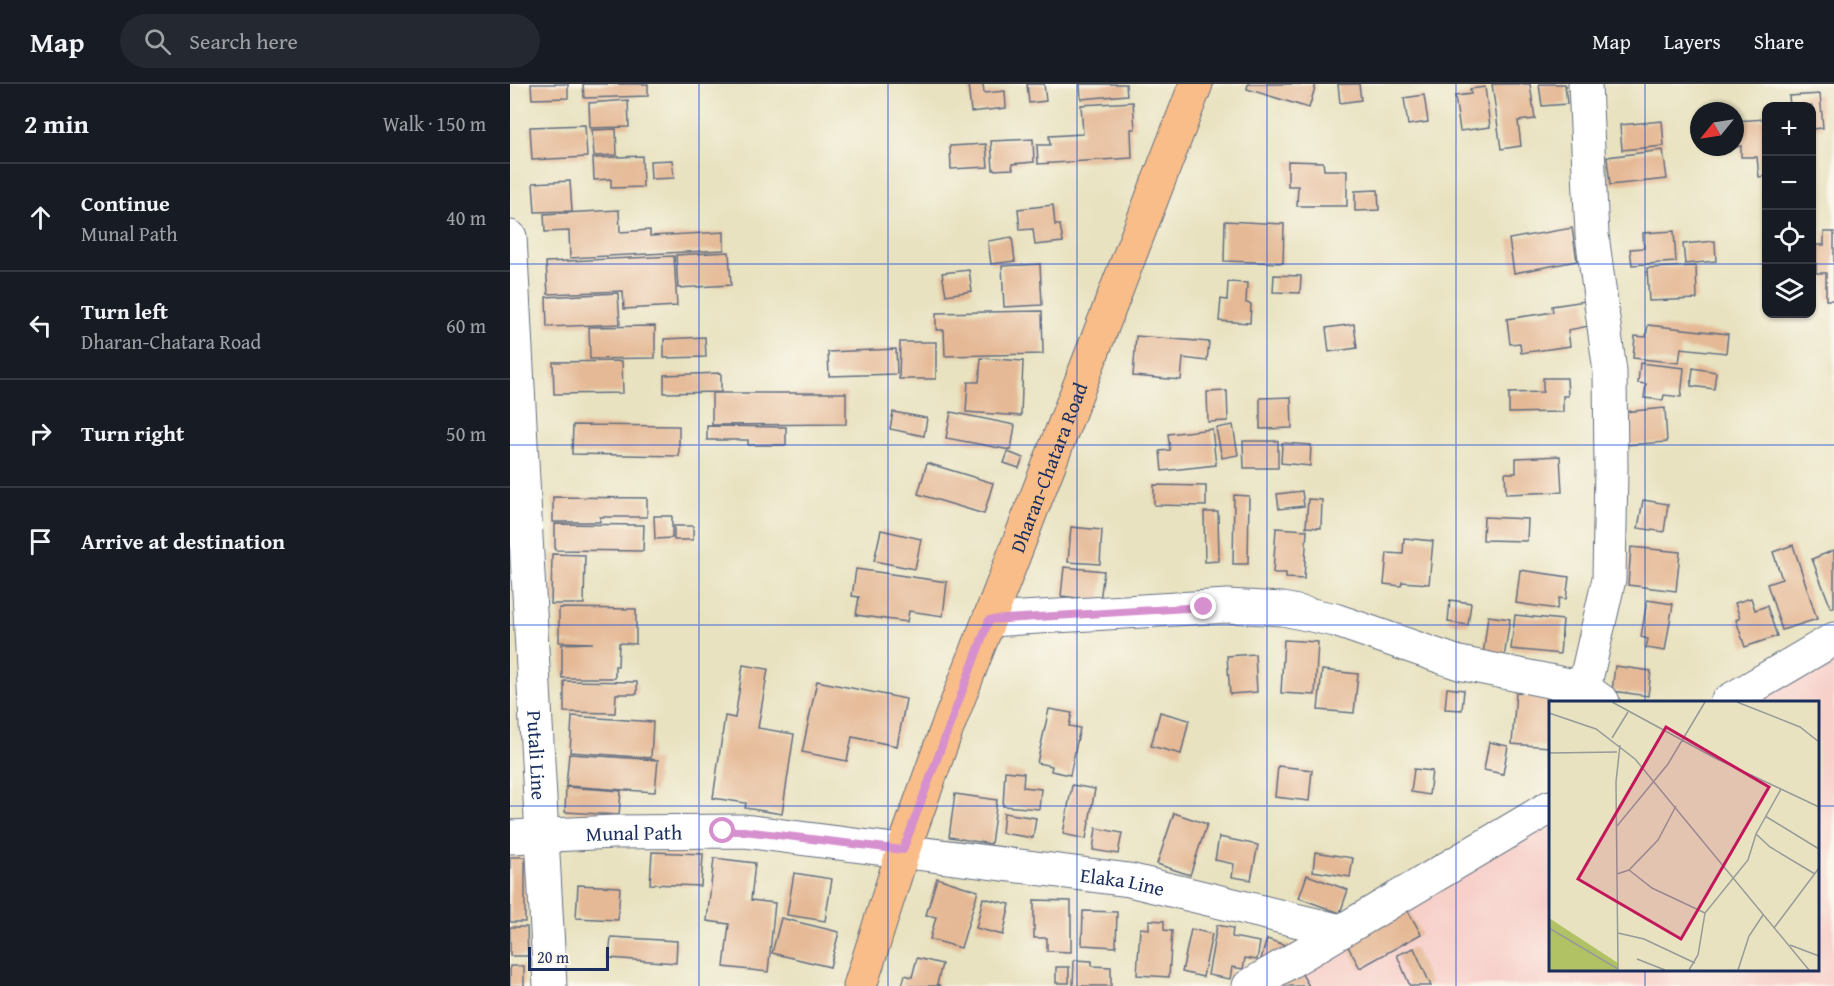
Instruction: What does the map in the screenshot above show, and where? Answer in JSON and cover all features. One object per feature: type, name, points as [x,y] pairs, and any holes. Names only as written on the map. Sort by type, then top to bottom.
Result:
[{"type":"main road","name":"Dharan-Chatara Road","points":[[860,986],[903,850],[989,620],[1196,84]]},
{"type":"street","points":[[989,620],[1227,606],[1282,609],[1335,620],[1459,663],[1593,695],[1608,579],[1611,469],[1610,372],[1592,235],[1585,84]]},
{"type":"street","name":"Putali Line","points":[[510,237],[550,986]]},
{"type":"street","points":[[1729,701],[1834,639]]},
{"type":"street","points":[[1249,986],[1549,808]]},
{"type":"street","name":"Munal Path","points":[[510,837],[614,832],[744,831],[903,850]]},
{"type":"street","name":"Elaka Line","points":[[903,850],[1129,880],[1341,931]]},
{"type":"shaded area","points":[[1834,639],[1834,986],[1249,986],[1549,808],[1549,971],[1819,971],[1819,701],[1729,701]]},
{"type":"building","points":[[531,84],[568,84],[568,98],[532,99]]},
{"type":"building","points":[[583,84],[648,84],[648,96],[584,98]]},
{"type":"building","points":[[968,84],[983,84],[984,93],[1005,91],[1006,108],[971,112]]},
{"type":"building","points":[[1027,84],[1044,84],[1046,101],[1029,103]]},
{"type":"building","points":[[1080,84],[1126,84],[1127,95],[1081,99]]},
{"type":"building","points":[[1248,84],[1316,84],[1309,108],[1247,89]]},
{"type":"building","points":[[1338,84],[1359,84],[1361,100],[1340,103]]},
{"type":"building","points":[[1492,84],[1530,84],[1535,119],[1518,121],[1521,146],[1501,149]]},
{"type":"building","points":[[1539,84],[1565,84],[1567,104],[1542,106]]},
{"type":"building","points":[[1485,87],[1490,127],[1460,131],[1455,96],[1471,94],[1470,89]]},
{"type":"building","points":[[1820,94],[1823,128],[1816,129],[1816,102],[1790,102],[1789,96]]},
{"type":"building","points":[[1424,95],[1428,122],[1408,125],[1404,98]]},
{"type":"building","points":[[628,100],[629,127],[590,128],[589,103]]},
{"type":"building","points":[[1133,102],[1135,129],[1131,129],[1132,158],[1038,164],[1037,145],[1050,145],[1049,136],[1083,134],[1081,105]]},
{"type":"building","points":[[1762,119],[1762,177],[1759,177],[1757,157],[1741,157],[1744,156],[1744,120]]},
{"type":"building","points":[[1662,121],[1664,146],[1622,150],[1620,125]]},
{"type":"building","points":[[585,125],[587,157],[532,160],[530,127]]},
{"type":"building","points":[[616,129],[617,155],[594,156],[592,130]]},
{"type":"building","points":[[1033,139],[1034,162],[1012,164],[1013,169],[993,170],[991,141]]},
{"type":"building","points":[[986,144],[988,167],[951,169],[950,146]]},
{"type":"building","points":[[1663,150],[1667,179],[1610,185],[1607,157]]},
{"type":"building","points":[[642,156],[643,187],[611,188],[611,179],[594,180],[593,158]]},
{"type":"building","points":[[672,160],[674,178],[651,179],[650,161]]},
{"type":"building","points":[[1288,161],[1323,162],[1324,170],[1347,170],[1347,206],[1297,206],[1298,186],[1288,186]]},
{"type":"building","points":[[570,181],[572,211],[535,212],[533,183]]},
{"type":"building","points":[[1378,190],[1379,210],[1355,211],[1355,191]]},
{"type":"building","points":[[1053,205],[1055,225],[1060,225],[1063,242],[1035,245],[1033,229],[1020,230],[1018,209]]},
{"type":"building","points":[[619,210],[620,232],[650,230],[650,236],[724,232],[724,250],[570,258],[569,231],[545,232],[544,214]]},
{"type":"building","points":[[1225,221],[1284,224],[1283,263],[1224,261]]},
{"type":"building","points":[[1572,228],[1577,261],[1514,273],[1509,239]]},
{"type":"building","points":[[1674,231],[1676,262],[1632,265],[1630,249],[1644,248],[1643,233]]},
{"type":"building","points":[[1824,232],[1834,232],[1834,300],[1826,300],[1826,273],[1816,273],[1816,245],[1824,245]]},
{"type":"building","points":[[1012,237],[1015,261],[991,264],[988,241]]},
{"type":"building","points":[[1715,241],[1716,261],[1685,264],[1683,244]]},
{"type":"building","points":[[729,252],[731,285],[678,288],[676,255]]},
{"type":"building","points":[[674,256],[677,306],[624,309],[623,291],[548,294],[546,262]]},
{"type":"building","points":[[1040,264],[1042,305],[1004,307],[1002,266]]},
{"type":"building","points":[[1696,266],[1697,299],[1649,301],[1647,268]]},
{"type":"building","points":[[969,270],[972,291],[946,295],[942,273]]},
{"type":"building","points":[[1274,275],[1301,276],[1300,293],[1273,292]]},
{"type":"building","points":[[1228,282],[1247,283],[1246,303],[1251,304],[1250,323],[1219,321],[1221,299],[1227,300]]},
{"type":"building","points":[[618,293],[620,324],[547,327],[546,297]]},
{"type":"building","points":[[1585,301],[1589,326],[1568,330],[1570,346],[1521,353],[1520,343],[1510,344],[1507,319],[1553,312],[1552,306]]},
{"type":"building","points":[[1042,311],[1043,354],[945,356],[944,330],[936,330],[936,313]]},
{"type":"building","points":[[1354,324],[1357,348],[1329,352],[1326,328]]},
{"type":"building","points":[[1648,325],[1728,334],[1726,353],[1681,348],[1679,363],[1633,358],[1635,336],[1646,337]]},
{"type":"building","points":[[655,326],[655,358],[590,359],[589,327]]},
{"type":"building","points":[[1136,336],[1209,342],[1207,361],[1183,358],[1181,380],[1133,376]]},
{"type":"building","points":[[705,337],[706,357],[664,358],[664,339]]},
{"type":"building","points":[[900,342],[936,342],[936,379],[899,379]]},
{"type":"building","points":[[896,349],[897,374],[829,376],[828,352]]},
{"type":"building","points":[[981,358],[1023,361],[1021,416],[966,412],[968,382],[979,382]]},
{"type":"building","points":[[622,361],[623,393],[554,394],[553,362]]},
{"type":"building","points":[[1640,363],[1684,368],[1681,397],[1664,395],[1663,400],[1644,398],[1646,384],[1638,383]]},
{"type":"building","points":[[1693,368],[1716,372],[1714,389],[1691,386]]},
{"type":"building","points":[[721,373],[721,392],[664,393],[664,375]]},
{"type":"building","points":[[1543,378],[1567,378],[1568,396],[1563,396],[1563,412],[1509,413],[1509,393],[1543,392]]},
{"type":"building","points":[[1227,391],[1228,421],[1208,422],[1207,392]]},
{"type":"building","points":[[712,393],[846,393],[846,424],[712,425]]},
{"type":"building","points":[[1291,397],[1292,428],[1260,429],[1260,398]]},
{"type":"building","points":[[1665,408],[1667,442],[1625,445],[1623,412]]},
{"type":"building","points":[[893,412],[927,418],[924,436],[890,429]]},
{"type":"building","points":[[951,412],[1015,425],[1011,450],[946,438]]},
{"type":"building","points":[[573,425],[679,426],[679,456],[572,454]]},
{"type":"building","points":[[1233,425],[1238,455],[1222,458],[1216,428]]},
{"type":"building","points":[[707,426],[786,427],[786,445],[748,445],[748,440],[707,440]]},
{"type":"building","points":[[1212,429],[1216,465],[1162,471],[1160,451],[1170,450],[1168,434]]},
{"type":"building","points":[[1243,441],[1278,441],[1278,468],[1244,468]]},
{"type":"building","points":[[1282,443],[1311,445],[1310,466],[1281,463]]},
{"type":"building","points":[[1008,452],[1023,458],[1019,468],[1004,463]]},
{"type":"building","points":[[1560,456],[1562,492],[1506,494],[1505,473],[1516,473],[1516,458]]},
{"type":"building","points":[[927,463],[993,483],[984,514],[918,494]]},
{"type":"building","points":[[1154,485],[1206,486],[1206,506],[1154,505]]},
{"type":"building","points":[[1302,491],[1304,506],[1279,509],[1277,494]]},
{"type":"building","points":[[1234,495],[1249,496],[1248,564],[1233,564]]},
{"type":"building","points":[[553,497],[647,498],[647,517],[600,517],[600,522],[553,522]]},
{"type":"building","points":[[1308,499],[1322,500],[1321,528],[1306,527]]},
{"type":"building","points":[[1643,500],[1668,504],[1664,532],[1638,528]]},
{"type":"building","points":[[1204,512],[1218,512],[1219,561],[1205,562]]},
{"type":"building","points":[[654,516],[672,516],[672,538],[655,539]]},
{"type":"building","points":[[1484,517],[1528,519],[1527,541],[1483,540]]},
{"type":"building","points":[[555,524],[644,525],[643,551],[555,550]]},
{"type":"building","points":[[674,526],[693,526],[693,540],[674,540]]},
{"type":"building","points":[[1071,527],[1102,530],[1100,564],[1068,562]]},
{"type":"building","points":[[1276,528],[1307,530],[1304,579],[1286,578],[1286,573],[1273,573]]},
{"type":"building","points":[[881,530],[921,539],[915,569],[874,561]]},
{"type":"building","points":[[1404,538],[1433,541],[1429,584],[1402,582],[1401,586],[1384,584],[1387,553],[1403,554]]},
{"type":"building","points":[[1793,545],[1817,619],[1782,630],[1767,584],[1782,579],[1773,552]]},
{"type":"building","points":[[1631,547],[1680,552],[1676,591],[1628,585]]},
{"type":"building","points":[[1834,550],[1834,607],[1831,608],[1812,559]]},
{"type":"building","points":[[552,554],[585,555],[584,604],[551,604]]},
{"type":"building","points":[[1064,567],[1104,571],[1100,601],[1061,596]]},
{"type":"building","points":[[856,569],[947,582],[943,616],[909,611],[907,622],[856,615],[859,597],[852,596]]},
{"type":"building","points":[[1520,570],[1569,577],[1566,599],[1559,598],[1557,609],[1516,603]]},
{"type":"building","points":[[1751,598],[1755,610],[1767,606],[1777,636],[1745,647],[1736,620],[1740,618],[1735,603]]},
{"type":"building","points":[[1450,600],[1471,603],[1468,625],[1448,622]]},
{"type":"building","points":[[1647,600],[1673,604],[1665,651],[1646,648],[1648,639],[1641,637]]},
{"type":"building","points":[[559,608],[636,609],[636,644],[619,643],[615,678],[562,678],[562,644],[593,643],[559,642]]},
{"type":"building","points":[[1515,615],[1563,620],[1560,654],[1511,649]]},
{"type":"building","points":[[1488,616],[1510,619],[1504,658],[1483,655]]},
{"type":"building","points":[[1284,640],[1318,642],[1315,695],[1281,693]]},
{"type":"building","points":[[1255,654],[1257,692],[1230,694],[1227,656]]},
{"type":"building","points":[[743,665],[768,669],[758,728],[794,734],[782,814],[745,808],[746,803],[713,798],[725,716],[735,718]]},
{"type":"building","points":[[1615,666],[1651,671],[1648,696],[1612,691]]},
{"type":"building","points":[[1322,670],[1358,674],[1354,713],[1318,710]]},
{"type":"building","points":[[564,681],[637,682],[637,694],[616,694],[615,713],[564,712]]},
{"type":"building","points":[[817,681],[906,699],[897,746],[852,737],[847,761],[802,752]]},
{"type":"building","points":[[1447,688],[1464,690],[1462,710],[1445,709]]},
{"type":"building","points":[[1516,692],[1559,696],[1558,701],[1549,701],[1549,747],[1512,744]]},
{"type":"building","points":[[1049,709],[1072,713],[1069,726],[1080,728],[1070,775],[1051,771],[1052,766],[1037,763]]},
{"type":"building","points":[[1160,712],[1189,720],[1181,754],[1151,746]]},
{"type":"building","points":[[572,716],[653,722],[651,758],[570,752]]},
{"type":"building","points":[[1489,742],[1508,746],[1503,774],[1484,770]]},
{"type":"building","points":[[569,754],[658,760],[655,792],[566,786]]},
{"type":"building","points":[[1278,766],[1312,770],[1309,801],[1275,797]]},
{"type":"building","points":[[1414,769],[1432,771],[1429,795],[1411,792]]},
{"type":"building","points":[[1005,771],[1024,773],[1023,787],[1041,789],[1039,809],[1003,806]]},
{"type":"building","points":[[1072,785],[1095,789],[1086,839],[1063,834]]},
{"type":"building","points":[[566,787],[621,791],[619,815],[565,812]]},
{"type":"building","points":[[955,794],[997,800],[991,844],[949,837]]},
{"type":"building","points":[[1004,813],[1036,818],[1033,838],[1002,833]]},
{"type":"building","points":[[1174,813],[1207,824],[1190,875],[1157,864]]},
{"type":"building","points":[[1096,828],[1122,833],[1118,854],[1093,850]]},
{"type":"building","points":[[1219,837],[1258,845],[1251,880],[1232,877],[1234,864],[1215,860]]},
{"type":"building","points":[[652,852],[703,854],[701,886],[650,884]]},
{"type":"building","points":[[1315,852],[1353,858],[1350,877],[1313,871]]},
{"type":"building","points":[[510,857],[525,857],[525,922],[510,922]]},
{"type":"building","points":[[714,858],[755,863],[751,900],[775,903],[768,972],[724,967],[729,924],[707,921]]},
{"type":"building","points":[[794,873],[832,879],[825,921],[787,915]]},
{"type":"building","points":[[1307,875],[1348,890],[1340,913],[1299,898]]},
{"type":"building","points":[[937,878],[978,891],[961,948],[930,939],[936,917],[926,915]]},
{"type":"building","points":[[578,885],[620,887],[618,920],[576,918]]},
{"type":"building","points":[[983,898],[1010,904],[1003,935],[976,928]]},
{"type":"building","points":[[1034,900],[1071,901],[1071,952],[1047,951],[1047,938],[1034,938]]},
{"type":"building","points":[[1407,909],[1421,934],[1360,968],[1346,943]]},
{"type":"building","points":[[1083,911],[1117,912],[1116,947],[1082,945]]},
{"type":"building","points":[[781,918],[839,932],[830,967],[772,953]]},
{"type":"building","points":[[1149,920],[1164,921],[1164,930],[1172,931],[1169,977],[1137,975],[1140,928],[1149,929]]},
{"type":"building","points":[[1217,925],[1233,928],[1232,937],[1260,942],[1257,960],[1245,958],[1243,969],[1232,967],[1230,979],[1208,975]]},
{"type":"building","points":[[510,927],[527,927],[528,956],[510,956]]},
{"type":"building","points":[[1191,929],[1212,934],[1203,977],[1182,972]]},
{"type":"building","points":[[611,937],[677,941],[676,963],[609,958]]},
{"type":"building","points":[[1267,939],[1291,947],[1269,961],[1261,959]]},
{"type":"building","points":[[1414,948],[1431,986],[1410,986],[1397,955]]},
{"type":"building","points":[[917,958],[942,964],[937,984],[941,986],[902,986],[905,975],[912,977]]},
{"type":"building","points":[[1074,960],[1092,961],[1092,966],[1111,967],[1111,986],[1073,986]]},
{"type":"building","points":[[510,966],[524,966],[524,986],[510,986]]},
{"type":"building","points":[[1056,967],[1069,967],[1069,983],[1056,983]]},
{"type":"building","points":[[1300,971],[1309,986],[1281,986]]},
{"type":"route","points":[[723,831],[744,831],[903,850],[989,620],[1204,607]]}]
